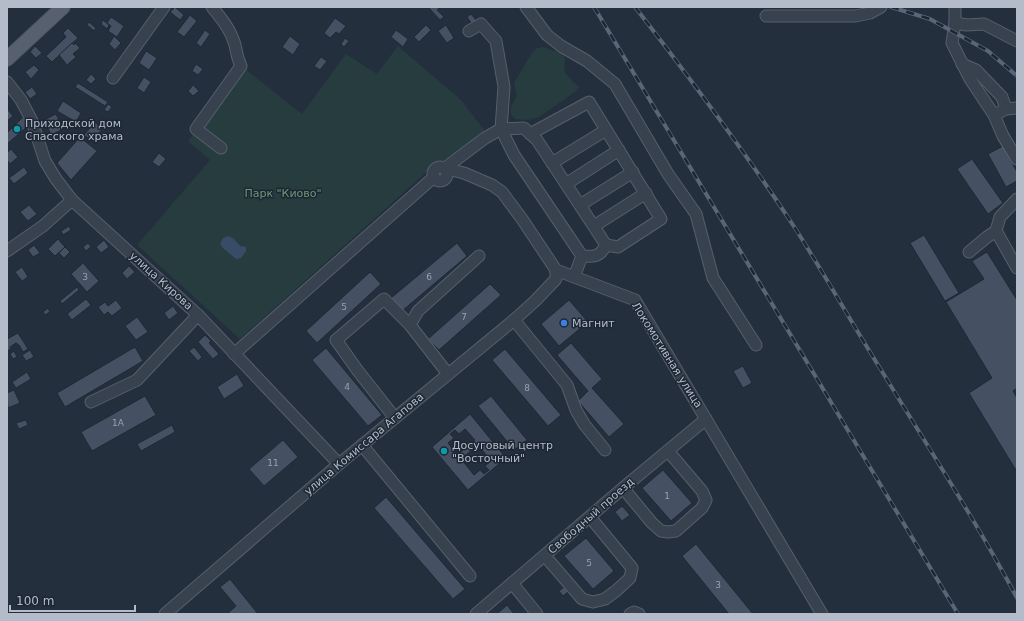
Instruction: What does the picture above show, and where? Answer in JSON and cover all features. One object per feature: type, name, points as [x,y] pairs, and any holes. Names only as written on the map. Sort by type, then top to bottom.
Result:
[{"type":"main road","points":[[7,59],[63,7]]},
{"type":"street","points":[[113,78],[164,7]]},
{"type":"street","points":[[212,7],[227,27],[235,44],[237,57],[241,66],[196,129],[221,148]]},
{"type":"street","points":[[526,7],[547,35],[561,46],[587,61],[615,84],[668,174],[696,214],[712,278],[756,345]]},
{"type":"street","points":[[766,16],[856,16],[870,13],[881,7]]},
{"type":"street","points":[[955,7],[955,23],[952,43],[970,79],[1014,147],[1017,159]]},
{"type":"street","points":[[955,23],[967,25],[984,24],[1017,41]]},
{"type":"street","points":[[469,31],[482,24],[496,42],[504,88],[501,129],[514,155],[582,256]]},
{"type":"street","points":[[962,64],[976,70],[1002,97],[1011,109],[994,115]]},
{"type":"street","name":"улица Кирова","points":[[8,85],[21,100],[32,121],[45,161],[56,179],[72,200],[198,315],[339,464]]},
{"type":"street","points":[[1002,97],[1017,103]]},
{"type":"street","points":[[446,170],[485,138],[501,129],[524,128],[530,134],[537,140],[606,245],[618,247],[661,219],[588,102],[530,134]]},
{"type":"street","points":[[552,162],[606,130]]},
{"type":"street","points":[[566,184],[619,150]]},
{"type":"street","points":[[234,354],[434,177],[433,171],[440,166],[446,170],[464,172],[492,185],[502,192],[556,270]]},
{"type":"street","points":[[580,205],[632,172]]},
{"type":"street","points":[[594,226],[646,193]]},
{"type":"street","points":[[1017,199],[1000,217],[996,231],[1017,268]]},
{"type":"street","points":[[7,252],[43,226],[72,200]]},
{"type":"street","points":[[969,252],[986,236],[996,231]]},
{"type":"street","points":[[582,256],[594,257],[603,251],[606,245]]},
{"type":"street","points":[[410,325],[418,311],[479,256]]},
{"type":"street","points":[[574,277],[582,256]]},
{"type":"street","name":"Локомотивная улица","points":[[556,270],[635,300],[822,614]]},
{"type":"street","name":"улица Комиссара Агапова","points":[[165,614],[339,464],[514,320],[556,279],[556,270]]},
{"type":"street","points":[[395,418],[336,340],[384,299],[410,325],[448,374]]},
{"type":"street","points":[[91,402],[137,380],[198,315]]},
{"type":"street","points":[[514,320],[567,385],[576,410],[584,424],[605,450]]},
{"type":"street","name":"Свободный проезд","points":[[476,614],[706,419]]},
{"type":"street","points":[[362,445],[470,576]]},
{"type":"street","points":[[623,488],[652,523],[661,531],[676,531],[702,508],[706,500],[702,491],[668,451]]},
{"type":"street","points":[[545,556],[582,599],[593,602],[605,599],[617,590],[630,578],[632,568],[590,518]]},
{"type":"street","points":[[512,583],[537,614]]},
{"type":"street","points":[[630,614],[634,612],[639,614]]},
{"type":"green space","name":"Парк \"Киово\"","points":[[398,46],[461,100],[484,130],[465,146],[430,169],[240,339],[137,245],[210,160],[188,141],[245,69],[302,114],[346,54],[377,74]]},
{"type":"green space","points":[[543,47],[564,54],[564,70],[579,87],[575,92],[539,117],[526,120],[515,119],[510,110],[517,96],[514,83],[532,53],[537,48]]},
{"type":"water","points":[[228,236],[234,239],[240,246],[246,247],[246,251],[241,258],[236,259],[220,244],[223,238]]},
{"type":"building","points":[[175,7],[184,15],[180,20],[170,12]]},
{"type":"building","points":[[428,7],[438,7],[439,9],[437,10],[444,17],[440,20]]},
{"type":"building","points":[[471,14],[477,21],[472,24],[467,17]]},
{"type":"building","points":[[190,15],[197,21],[184,37],[177,32]]},
{"type":"building","points":[[111,17],[124,26],[117,37],[108,31],[111,26],[107,23]]},
{"type":"building","points":[[335,18],[346,26],[339,34],[336,32],[330,38],[324,33]]},
{"type":"building","points":[[103,20],[109,25],[107,29],[101,24]]},
{"type":"building","points":[[89,22],[96,28],[94,31],[87,25]]},
{"type":"building","points":[[426,25],[431,30],[419,42],[414,37]]},
{"type":"building","points":[[446,25],[454,38],[447,43],[438,31]]},
{"type":"building","points":[[68,28],[78,38],[52,62],[46,56],[66,37],[63,33]]},
{"type":"building","points":[[205,30],[210,34],[201,47],[196,43]]},
{"type":"building","points":[[396,30],[408,39],[403,47],[391,37]]},
{"type":"building","points":[[114,36],[121,43],[115,50],[109,44]]},
{"type":"building","points":[[290,36],[300,44],[293,55],[282,47]]},
{"type":"building","points":[[345,38],[349,41],[344,47],[341,44]]},
{"type":"building","points":[[72,43],[74,45],[75,43],[80,48],[73,54],[76,57],[67,65],[59,55]]},
{"type":"building","points":[[35,46],[42,53],[36,58],[30,52]]},
{"type":"building","points":[[146,51],[157,58],[149,70],[139,63]]},
{"type":"building","points":[[321,57],[327,61],[320,70],[314,66]]},
{"type":"building","points":[[196,64],[203,69],[198,75],[192,71]]},
{"type":"building","points":[[34,65],[39,70],[31,79],[25,72]]},
{"type":"building","points":[[91,74],[96,79],[91,84],[86,80]]},
{"type":"building","points":[[144,77],[151,82],[144,93],[137,88]]},
{"type":"building","points":[[78,83],[108,102],[105,106],[75,87]]},
{"type":"building","points":[[193,85],[199,91],[193,96],[188,91]]},
{"type":"building","points":[[32,87],[37,94],[30,99],[25,92]]},
{"type":"building","points":[[63,101],[81,113],[76,122],[57,111]]},
{"type":"building","points":[[108,104],[112,107],[108,112],[104,110]]},
{"type":"building","points":[[8,110],[13,116],[7,121],[7,111]]},
{"type":"building","points":[[56,114],[63,129],[51,135],[44,120]]},
{"type":"building","name":"Приходской дом Спасского храма","points":[[23,117],[28,126],[7,144],[7,133]]},
{"type":"building","points":[[95,122],[102,129],[92,141],[84,135]]},
{"type":"building","points":[[80,137],[97,151],[71,180],[57,163]]},
{"type":"building","points":[[1003,146],[1017,172],[1017,181],[1006,187],[988,154]]},
{"type":"building","points":[[11,149],[18,157],[10,164],[7,160],[7,153]]},
{"type":"building","points":[[159,153],[166,159],[159,167],[152,162]]},
{"type":"building","points":[[972,159],[1003,203],[988,214],[957,169]]},
{"type":"building","points":[[24,167],[28,173],[14,184],[9,178]]},
{"type":"building","points":[[29,205],[37,214],[28,221],[20,212]]},
{"type":"building","points":[[69,226],[71,230],[63,235],[61,231]]},
{"type":"building","points":[[924,235],[959,293],[945,301],[910,243]]},
{"type":"building","points":[[58,239],[65,247],[55,256],[48,249]]},
{"type":"building","points":[[104,240],[109,247],[101,253],[96,247]]},
{"type":"building","points":[[88,243],[91,247],[86,251],[83,247]]},
{"type":"building","points":[[457,243],[467,256],[402,311],[391,298]]},
{"type":"building","points":[[34,245],[40,253],[33,257],[28,250]]},
{"type":"building","points":[[65,247],[70,252],[64,258],[59,253]]},
{"type":"building","points":[[987,252],[1017,300],[1017,388],[1013,391],[1017,398],[1017,472],[969,393],[992,378],[946,302],[984,279],[972,261]]},
{"type":"building","points":[[83,263],[99,281],[87,292],[71,274]]},
{"type":"building","points":[[129,266],[135,272],[127,279],[122,273]]},
{"type":"building","points":[[22,267],[28,277],[22,281],[15,272]]},
{"type":"building","points":[[370,272],[381,284],[317,343],[306,331]]},
{"type":"building","points":[[490,284],[501,295],[439,350],[428,339]]},
{"type":"building","points":[[77,287],[79,290],[62,304],[60,301]]},
{"type":"building","points":[[86,299],[91,305],[72,320],[67,314]]},
{"type":"building","points":[[116,300],[122,308],[112,316],[108,312],[104,315],[98,307],[105,302],[108,306]]},
{"type":"building","name":"Магнит","points":[[569,300],[588,322],[559,346],[541,324]]},
{"type":"building","points":[[173,306],[178,313],[169,320],[164,313]]},
{"type":"building","points":[[48,308],[50,312],[45,315],[43,312]]},
{"type":"building","points":[[137,317],[148,332],[136,340],[125,326]]},
{"type":"building","points":[[18,333],[28,349],[23,352],[16,343],[7,351],[7,339]]},
{"type":"building","points":[[205,335],[211,341],[209,343],[219,354],[213,359],[198,342]]},
{"type":"building","points":[[571,343],[602,379],[592,388],[624,424],[609,437],[578,401],[588,391],[557,355]]},
{"type":"building","points":[[135,347],[143,361],[65,407],[57,393]]},
{"type":"building","points":[[194,347],[202,357],[198,361],[189,351]]},
{"type":"building","points":[[326,348],[382,415],[368,426],[312,360]]},
{"type":"building","points":[[505,349],[561,415],[548,426],[492,360]]},
{"type":"building","points":[[30,350],[34,357],[26,361],[22,355]]},
{"type":"building","points":[[14,351],[17,357],[13,359],[10,354]]},
{"type":"building","points":[[743,366],[752,383],[743,388],[733,371]]},
{"type":"building","points":[[27,372],[31,379],[16,388],[12,382]]},
{"type":"building","points":[[237,374],[244,386],[224,399],[217,387]]},
{"type":"building","points":[[14,390],[20,403],[8,408],[7,393]]},
{"type":"building","points":[[145,396],[156,415],[92,451],[81,432]]},
{"type":"building","points":[[491,396],[527,440],[514,450],[478,406]]},
{"type":"building","name":"Досуговый центр \"Восточный\"","points":[[470,414],[506,458],[468,490],[432,447]],"holes":[[[465,429],[475,440],[457,455],[448,443],[454,438],[450,434],[455,430],[459,434]],[[478,445],[491,461],[485,466],[489,470],[484,474],[480,470],[474,475],[461,459]]]},
{"type":"building","points":[[26,420],[28,425],[19,429],[16,423]]},
{"type":"building","points":[[172,425],[175,432],[141,451],[137,444]]},
{"type":"building","points":[[283,440],[298,457],[264,486],[249,469]]},
{"type":"building","points":[[663,470],[692,503],[671,521],[642,488]]},
{"type":"building","points":[[386,497],[465,589],[453,599],[374,508]]},
{"type":"building","points":[[622,506],[630,515],[622,521],[615,512]]},
{"type":"building","points":[[586,538],[614,571],[593,589],[564,556]]},
{"type":"building","points":[[696,544],[753,614],[729,614],[682,556]]},
{"type":"building","points":[[230,579],[258,614],[227,614],[236,606],[220,587]]},
{"type":"building","points":[[564,587],[568,592],[563,596],[559,591]]},
{"type":"building","points":[[507,605],[514,614],[497,614]]},
{"type":"railway","points":[[594,7],[958,614]]},
{"type":"railway","points":[[635,7],[716,114],[793,225],[968,512],[1017,598]]},
{"type":"railway","points":[[891,7],[930,19],[988,51],[1017,76]]},
{"type":"place","name":"Приходской дом Спасского храма","points":[[17,129]]},
{"type":"place","name":"Магнит","points":[[564,323]]},
{"type":"place","name":"Досуговый центр \"Восточный\"","points":[[444,451]]}]
